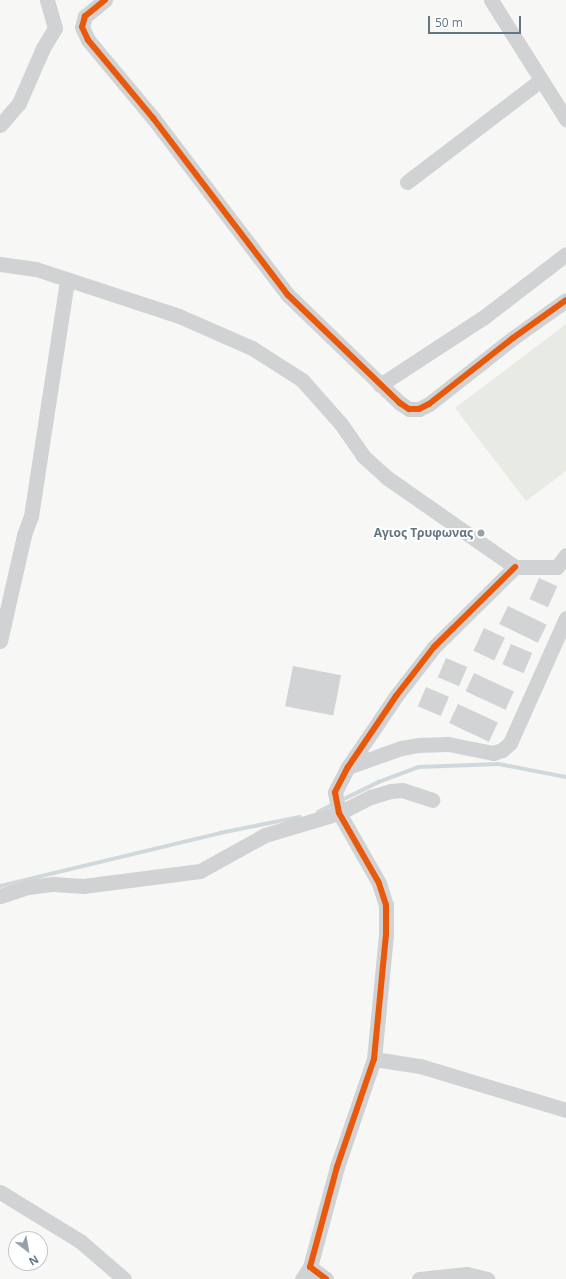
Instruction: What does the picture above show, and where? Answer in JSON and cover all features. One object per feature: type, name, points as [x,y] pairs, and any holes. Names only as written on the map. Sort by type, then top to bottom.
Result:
[{"type":"street","points":[[0,124],[18,103],[43,48],[55,28],[47,0]]},
{"type":"street","points":[[105,0],[85,16],[82,26],[88,40],[153,118],[288,295],[380,385],[409,409],[419,409],[566,300]]},
{"type":"street","points":[[491,0],[540,80],[566,119]]},
{"type":"street","points":[[407,182],[540,80]]},
{"type":"street","points":[[380,385],[484,317],[566,254]]},
{"type":"street","points":[[0,264],[36,269],[179,316],[252,348],[302,380],[341,424],[363,456],[386,477],[515,567],[561,568],[566,555]]},
{"type":"street","points":[[0,641],[24,535],[31,516],[67,280]]},
{"type":"street","points":[[326,1279],[306,1273],[337,1167],[374,1059],[386,935],[386,905],[379,883],[337,804],[348,767],[396,696],[434,647],[515,567]]},
{"type":"street","points":[[348,767],[401,748],[418,745],[448,744],[493,753],[502,750],[510,743],[566,618]]},
{"type":"street","points":[[0,896],[28,887],[54,884],[83,886],[200,871],[265,835],[337,804],[371,797],[390,791],[402,790],[432,800]]},
{"type":"street","points":[[374,1059],[420,1066],[566,1110]]},
{"type":"street","points":[[0,1192],[80,1241],[124,1279]]},
{"type":"street","points":[[419,1279],[467,1274],[487,1279]]},
{"type":"shaded area","points":[[566,324],[566,471],[526,501],[455,408]]},
{"type":"building","points":[[539,578],[557,586],[548,607],[530,599]]},
{"type":"building","points":[[508,606],[547,625],[538,643],[499,624]]},
{"type":"building","points":[[484,628],[505,638],[494,660],[473,651]]},
{"type":"building","points":[[511,644],[532,653],[524,673],[502,664]]},
{"type":"building","points":[[446,658],[467,667],[459,686],[438,677]]},
{"type":"building","points":[[293,666],[341,675],[333,716],[285,706]]},
{"type":"building","points":[[474,673],[514,692],[505,710],[466,691]]},
{"type":"building","points":[[426,687],[449,697],[441,716],[418,706]]},
{"type":"building","points":[[458,704],[498,723],[489,742],[449,723]]},
{"type":"waterway","points":[[340,801],[379,782],[419,767],[499,764],[566,777]]},
{"type":"waterway","points":[[318,812],[334,804]]},
{"type":"waterway","points":[[0,886],[220,833],[299,817]]},
{"type":"cycle path","points":[[105,0],[85,16],[82,27],[88,40],[153,118],[288,295],[400,403],[409,409],[419,409],[429,404],[513,338],[566,300]]},
{"type":"cycle path","points":[[326,1279],[310,1267],[337,1167],[374,1059],[386,935],[386,905],[379,883],[339,813],[335,792],[348,767],[396,696],[434,647],[515,567]]},
{"type":"place","name":"Αγιος Τρυφωνας","points":[[481,533]]}]
